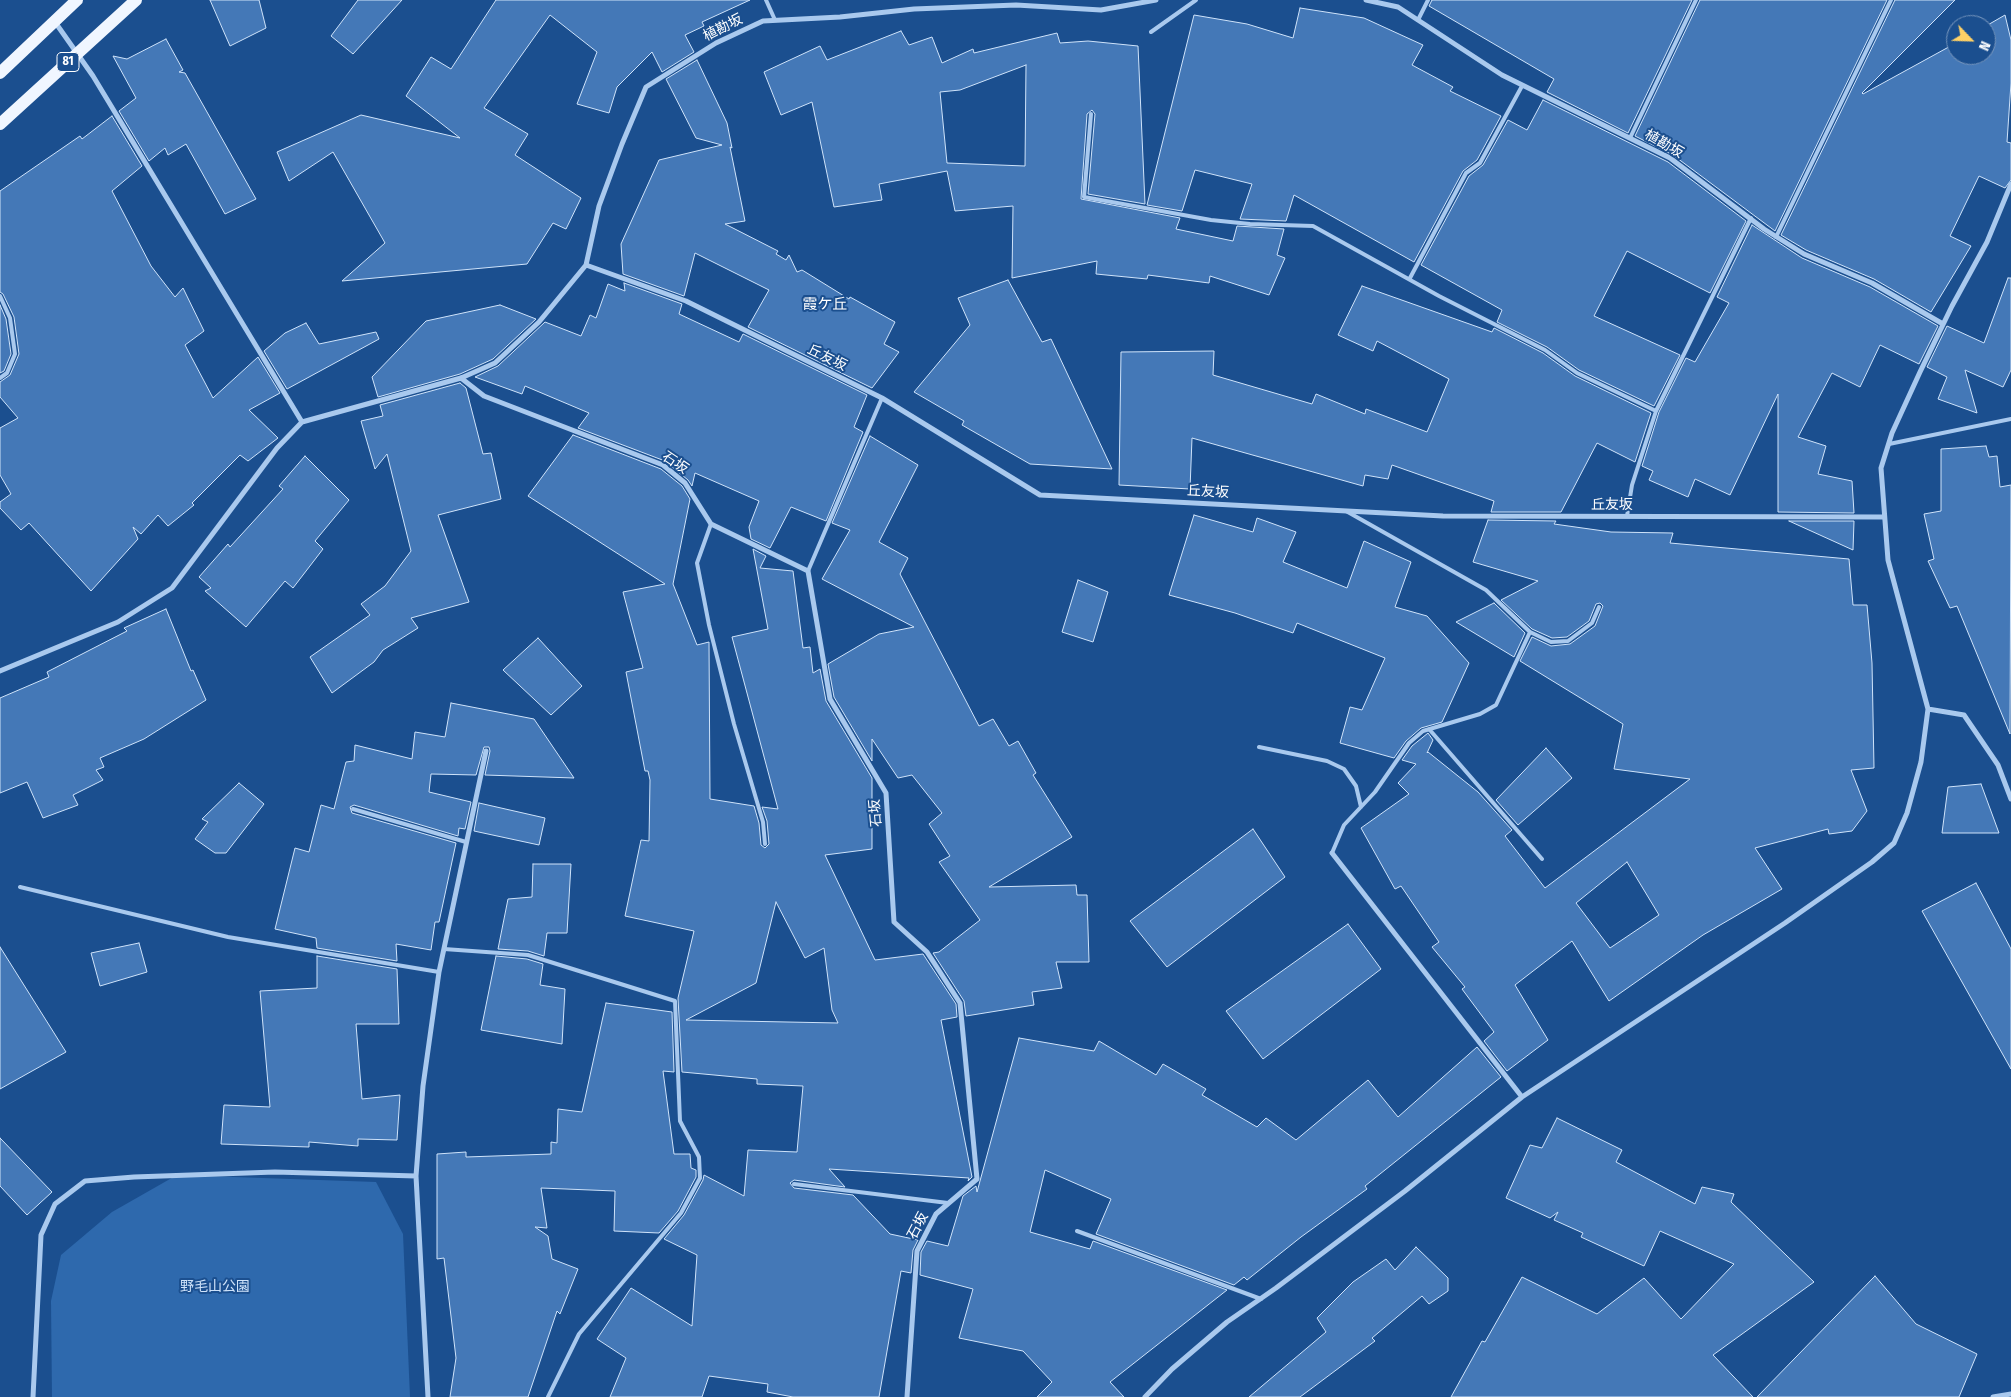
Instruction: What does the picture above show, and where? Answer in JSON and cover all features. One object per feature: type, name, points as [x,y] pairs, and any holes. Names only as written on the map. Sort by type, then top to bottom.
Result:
[{"type":"main road","points":[[0,73],[77,0]]},
{"type":"main road","name":"81","points":[[0,124],[136,0]]},
{"type":"street","name":"植勘坂","points":[[586,265],[599,206],[646,87],[716,43],[763,21],[840,17],[914,9],[1016,5],[1101,10],[1155,0]]},
{"type":"street","name":"植勘坂","points":[[1366,0],[1398,7],[1522,86],[1670,158],[1776,237],[1804,254],[1872,283],[1943,324]]},
{"type":"street","points":[[55,22],[78,53],[302,422]]},
{"type":"street","points":[[1145,1397],[1172,1369],[1227,1322],[1261,1299],[1405,1191],[1522,1097],[1785,923],[1872,862],[1894,843],[1907,812],[1922,762],[1928,709],[1888,560],[1881,468],[1889,444],[1943,324],[1987,242],[2011,184]]},
{"type":"street","points":[[0,671],[118,622],[172,588],[277,448],[302,422],[461,378],[495,363],[539,322],[586,265]]},
{"type":"street","name":"丘友坂","points":[[586,265],[686,301],[882,398],[1040,495],[1443,516],[1884,516]]},
{"type":"street","name":"石坂","points":[[461,378],[484,396],[662,465],[686,483],[711,524]]},
{"type":"street","points":[[711,524],[808,571]]},
{"type":"street","name":"石坂","points":[[808,571],[830,699],[886,793],[894,922],[927,952],[960,1003],[977,1179],[936,1214],[918,1251],[907,1397]]},
{"type":"street","points":[[1928,709],[1964,715],[1998,765],[2011,799]]},
{"type":"street","points":[[428,1397],[416,1176],[423,1086],[439,972],[486,751]]},
{"type":"street","points":[[1332,853],[1522,1097]]},
{"type":"street","points":[[33,1397],[41,1235],[55,1204],[85,1181],[134,1177],[275,1172],[416,1176]]},
{"type":"street","points":[[1993,1397],[2011,1394]]},
{"type":"lane","points":[[766,0],[775,20]]},
{"type":"lane","points":[[1151,32],[1196,0]]},
{"type":"lane","points":[[1418,21],[1428,0]]},
{"type":"lane","points":[[1630,138],[1696,0]]},
{"type":"lane","points":[[1776,237],[1891,0]]},
{"type":"lane","points":[[1410,278],[1466,173],[1480,163],[1522,86]]},
{"type":"lane","points":[[1091,114],[1084,197],[1211,220],[1250,224],[1313,226],[1410,278],[1439,296],[1545,350],[1577,372],[1656,411]]},
{"type":"lane","points":[[1626,516],[1632,485],[1656,411],[1751,218]]},
{"type":"lane","points":[[0,296],[10,318],[15,354],[7,373],[0,378]]},
{"type":"lane","points":[[808,571],[882,398]]},
{"type":"lane","points":[[1889,444],[2011,419]]},
{"type":"lane","points":[[1346,511],[1486,590],[1530,632],[1551,642],[1568,641],[1592,624],[1599,607]]},
{"type":"lane","points":[[711,524],[698,563],[699,572],[709,625],[734,724],[763,822],[765,844]]},
{"type":"lane","points":[[1332,853],[1344,825],[1375,792],[1409,744],[1423,731],[1480,714],[1496,705],[1530,632]]},
{"type":"lane","points":[[1430,730],[1542,859]]},
{"type":"lane","points":[[1259,747],[1327,761],[1344,769],[1356,786],[1360,808]]},
{"type":"lane","points":[[353,810],[466,842]]},
{"type":"lane","points":[[20,887],[228,937],[439,972]]},
{"type":"lane","points":[[444,949],[528,955],[675,1001],[680,1122],[699,1157],[700,1178],[681,1214],[579,1334],[548,1397]]},
{"type":"lane","points":[[794,1184],[948,1204]]},
{"type":"lane","points":[[1077,1231],[1261,1299]]},
{"type":"green space","name":"野毛山公園","points":[[177,1175],[376,1182],[403,1234],[410,1397],[52,1397],[51,1301],[61,1255],[112,1212]]},
{"type":"building","points":[[210,0],[259,0],[266,28],[230,46]]},
{"type":"building","points":[[358,0],[402,0],[353,54],[331,36]]},
{"type":"building","points":[[496,0],[750,0],[702,22],[704,26],[685,35],[694,52],[662,72],[652,52],[617,87],[609,113],[577,104],[597,52],[550,15],[484,108],[528,134],[515,155],[581,198],[566,229],[553,223],[527,264],[342,281],[385,243],[333,152],[289,181],[277,152],[361,115],[460,138],[406,96],[431,57],[451,69]]},
{"type":"building","points":[[1432,0],[1692,0],[1628,133],[1547,92],[1554,79],[1429,6]]},
{"type":"building","points":[[1700,0],[1887,0],[1775,231],[1673,155],[1635,136]]},
{"type":"building","points":[[1895,0],[1955,0],[1863,94],[1946,48],[1946,65],[1996,65],[1996,20],[2005,15],[2011,40],[2011,83],[2007,142],[2011,143],[2011,180],[2005,188],[1979,176],[1950,236],[1971,246],[1931,312],[1874,279],[1806,250],[1781,235]]},
{"type":"building","points":[[1300,8],[1364,18],[1423,45],[1412,65],[1453,87],[1450,91],[1501,116],[1477,160],[1463,171],[1414,262],[1294,195],[1286,221],[1240,219],[1252,184],[1195,170],[1182,211],[1147,205],[1194,15],[1247,24],[1293,38]]},
{"type":"building","points":[[901,31],[909,45],[932,37],[942,63],[973,49],[974,53],[1057,33],[1060,43],[1088,41],[1138,46],[1145,204],[1088,194],[1095,114],[1092,110],[1087,114],[1081,199],[1180,218],[1176,229],[1233,241],[1237,226],[1284,229],[1277,255],[1285,258],[1269,295],[1210,276],[1209,283],[1148,275],[1147,279],[1096,274],[1097,261],[1012,278],[1013,206],[955,211],[947,171],[879,184],[882,200],[834,207],[812,102],[781,115],[764,72],[820,46],[827,60]],"holes":[[[1026,65],[1025,166],[947,163],[940,92],[960,90]]]},
{"type":"building","points":[[166,39],[183,70],[179,72],[185,73],[256,199],[225,214],[186,144],[168,155],[165,148],[149,161],[119,111],[136,98],[113,56],[127,59]]},
{"type":"building","points":[[697,60],[727,123],[745,221],[725,224],[778,251],[776,254],[786,260],[789,255],[797,272],[802,270],[849,299],[850,297],[895,322],[884,344],[899,352],[872,388],[748,327],[769,290],[695,253],[684,296],[623,274],[621,244],[659,160],[722,145],[696,138],[666,79]]},
{"type":"building","points":[[1543,100],[1668,162],[1746,221],[1710,293],[1627,251],[1594,316],[1680,355],[1654,406],[1579,370],[1547,347],[1497,322],[1502,310],[1421,265],[1469,176],[1483,165],[1508,120],[1527,130]]},
{"type":"building","points":[[112,116],[142,166],[112,191],[151,266],[175,297],[183,288],[204,331],[185,345],[213,398],[258,357],[280,393],[249,410],[278,438],[248,461],[240,455],[192,503],[194,505],[168,526],[158,515],[141,534],[133,527],[138,539],[91,591],[29,523],[21,530],[0,508],[0,502],[11,494],[0,475],[0,428],[18,418],[0,397],[0,382],[10,375],[19,354],[14,317],[3,294],[0,292],[0,191],[80,136],[82,139]]},
{"type":"building","points":[[1752,225],[1802,258],[1870,287],[1938,326],[1919,364],[1880,345],[1860,387],[1832,373],[1798,437],[1826,446],[1818,474],[1852,481],[1854,513],[1778,512],[1778,394],[1730,495],[1695,479],[1688,497],[1649,480],[1653,471],[1642,466],[1659,412],[1686,358],[1695,362],[1729,303],[1717,297]]},
{"type":"building","points":[[2008,278],[2011,278],[2011,370],[2003,387],[1965,370],[1977,413],[1938,399],[1947,377],[1927,367],[1947,326],[1984,343]]},
{"type":"building","points":[[1008,280],[1042,342],[1051,339],[1112,469],[1030,464],[962,425],[964,421],[914,392],[970,325],[958,298]]},
{"type":"building","points":[[624,283],[682,304],[679,314],[739,342],[743,334],[867,395],[854,427],[863,432],[826,521],[791,507],[770,548],[751,539],[749,527],[759,501],[695,473],[692,486],[688,480],[665,461],[578,428],[589,413],[525,386],[522,394],[475,377],[498,366],[545,322],[581,336],[590,315],[596,318],[608,284],[625,291]]},
{"type":"building","points":[[1362,286],[1492,332],[1494,328],[1543,353],[1575,376],[1651,413],[1635,462],[1597,443],[1561,512],[1491,512],[1494,501],[1392,465],[1388,479],[1365,475],[1363,486],[1192,438],[1190,489],[1119,485],[1121,352],[1214,351],[1213,375],[1312,404],[1316,394],[1365,414],[1366,409],[1427,432],[1449,379],[1377,341],[1373,351],[1338,335]]},
{"type":"building","points":[[0,305],[6,319],[11,354],[4,371],[0,373]]},
{"type":"building","points":[[500,305],[536,319],[493,359],[460,374],[378,397],[372,377],[426,321]]},
{"type":"building","points":[[306,323],[319,344],[376,332],[379,339],[287,389],[264,351],[285,333]]},
{"type":"building","points":[[460,383],[466,388],[483,454],[491,453],[501,499],[438,515],[469,602],[411,618],[418,628],[383,650],[374,662],[332,693],[310,657],[370,615],[361,604],[385,586],[411,551],[387,454],[375,469],[361,421],[383,416],[380,405]]},
{"type":"building","points":[[573,435],[661,469],[682,486],[690,499],[673,584],[697,645],[709,642],[710,799],[754,806],[759,823],[761,845],[765,848],[769,844],[767,821],[762,807],[778,809],[732,637],[768,629],[753,549],[766,556],[760,568],[793,571],[803,648],[810,647],[813,673],[820,669],[826,701],[872,778],[872,849],[825,855],[875,960],[923,954],[956,1004],[957,1017],[941,1020],[972,1177],[968,1181],[969,1178],[829,1169],[845,1187],[794,1180],[790,1183],[794,1188],[853,1195],[890,1234],[918,1240],[913,1250],[911,1273],[901,1271],[879,1397],[793,1397],[767,1392],[768,1384],[709,1376],[702,1397],[610,1397],[626,1358],[597,1339],[631,1288],[692,1326],[697,1255],[664,1239],[684,1215],[704,1175],[744,1196],[748,1150],[797,1152],[803,1086],[757,1084],[757,1079],[682,1072],[678,998],[694,931],[625,916],[641,840],[649,841],[650,780],[648,771],[645,771],[626,672],[643,668],[623,592],[665,584],[528,496]],"holes":[[[776,902],[805,958],[824,948],[832,1010],[838,1023],[686,1020],[756,983]]]},
{"type":"building","points":[[870,436],[918,465],[879,542],[908,558],[900,574],[979,726],[993,719],[1009,746],[1018,741],[1036,773],[1033,775],[1072,837],[989,887],[1076,885],[1077,895],[1087,895],[1089,962],[1056,962],[1062,988],[1032,992],[1034,1005],[966,1016],[964,1001],[933,953],[939,952],[980,920],[939,862],[950,856],[929,824],[942,813],[912,775],[898,778],[872,739],[872,761],[834,697],[828,664],[879,634],[914,627],[822,579],[850,530],[832,523]]},
{"type":"building","points":[[1986,446],[1989,457],[1997,456],[2000,487],[2011,485],[2010,734],[1957,606],[1950,608],[1928,561],[1934,559],[1924,514],[1941,511],[1941,449]]},
{"type":"building","points":[[305,456],[349,500],[315,541],[323,549],[293,588],[285,581],[246,627],[205,591],[211,588],[199,577],[228,544],[230,547],[283,489],[279,486]]},
{"type":"building","points":[[1194,515],[1253,532],[1257,518],[1296,532],[1283,562],[1347,588],[1364,541],[1411,562],[1395,607],[1427,616],[1469,663],[1442,722],[1421,728],[1406,741],[1394,758],[1340,743],[1350,707],[1362,710],[1385,658],[1297,623],[1293,633],[1235,613],[1169,595]]},
{"type":"building","points":[[1488,520],[1556,521],[1554,524],[1611,532],[1673,533],[1670,543],[1849,559],[1853,605],[1867,605],[1872,663],[1874,768],[1851,770],[1867,811],[1852,831],[1829,834],[1828,829],[1755,848],[1782,889],[1703,935],[1609,1001],[1572,941],[1515,985],[1548,1040],[1507,1071],[1484,1041],[1494,1032],[1462,989],[1465,987],[1432,947],[1439,942],[1401,886],[1395,889],[1361,828],[1409,794],[1398,783],[1416,764],[1402,760],[1412,746],[1428,733],[1433,740],[1427,753],[1478,792],[1512,830],[1505,836],[1545,888],[1690,779],[1614,769],[1623,724],[1520,661],[1532,637],[1551,646],[1570,644],[1595,626],[1603,606],[1600,603],[1596,604],[1589,621],[1567,637],[1552,638],[1532,629],[1501,600],[1538,581],[1473,562]],"holes":[[[1627,862],[1659,915],[1610,948],[1576,903]]]},
{"type":"building","points":[[1789,521],[1854,521],[1853,550]]},
{"type":"building","points":[[1078,580],[1108,592],[1093,642],[1062,632]]},
{"type":"building","points":[[1494,603],[1525,633],[1514,657],[1456,622]]},
{"type":"building","points":[[166,609],[191,671],[193,670],[206,700],[144,739],[100,758],[104,767],[96,770],[103,780],[73,795],[78,805],[43,818],[27,782],[0,793],[0,698],[49,677],[47,672],[127,631],[124,628]]},
{"type":"building","points":[[538,638],[582,686],[551,715],[503,670]]},
{"type":"building","points":[[451,703],[534,719],[574,778],[485,775],[490,751],[489,747],[484,747],[476,775],[431,774],[429,792],[471,802],[465,829],[459,828],[458,836],[354,805],[350,807],[352,813],[456,843],[439,922],[435,922],[431,950],[396,944],[397,961],[317,948],[316,938],[275,929],[295,848],[309,852],[321,805],[334,809],[346,762],[354,761],[355,745],[412,759],[415,732],[445,737]]},
{"type":"building","points":[[1546,748],[1572,778],[1518,825],[1496,800]]},
{"type":"building","points":[[239,783],[264,804],[226,853],[215,853],[195,839],[208,822],[202,819]]},
{"type":"building","points":[[1981,784],[1999,833],[1942,833],[1948,787]]},
{"type":"building","points":[[479,803],[545,818],[539,845],[474,831]]},
{"type":"building","points":[[1253,829],[1285,877],[1167,967],[1130,921]]},
{"type":"building","points":[[533,864],[571,864],[567,933],[547,933],[544,956],[528,951],[498,949],[508,899],[532,897]]},
{"type":"building","points":[[1976,883],[2011,949],[2011,1069],[1922,911]]},
{"type":"building","points":[[1348,924],[1381,969],[1263,1059],[1226,1011]]},
{"type":"building","points":[[139,943],[147,972],[100,986],[91,953]]},
{"type":"building","points":[[0,947],[66,1052],[0,1089]]},
{"type":"building","points":[[317,956],[397,969],[399,1024],[356,1024],[362,1099],[400,1095],[397,1140],[358,1139],[358,1146],[309,1142],[309,1147],[221,1144],[224,1105],[270,1107],[260,991],[317,988]]},
{"type":"building","points":[[496,956],[527,959],[543,964],[540,985],[565,989],[562,1044],[481,1030]]},
{"type":"building","points":[[606,1003],[672,1012],[674,1072],[663,1071],[674,1154],[690,1154],[691,1168],[696,1170],[696,1177],[678,1211],[659,1233],[614,1231],[615,1191],[541,1188],[547,1228],[535,1227],[548,1236],[552,1259],[578,1269],[560,1314],[557,1311],[528,1397],[450,1397],[456,1358],[444,1258],[437,1259],[437,1154],[466,1152],[466,1157],[551,1154],[551,1142],[557,1143],[558,1109],[582,1112]]},
{"type":"building","points":[[1019,1038],[1094,1051],[1099,1041],[1156,1075],[1163,1064],[1206,1089],[1202,1095],[1257,1127],[1266,1118],[1296,1140],[1368,1080],[1398,1117],[1477,1047],[1501,1077],[1365,1186],[1367,1189],[1301,1237],[1247,1280],[1244,1277],[1234,1285],[1096,1234],[1111,1199],[1045,1170],[1030,1232],[1090,1249],[1093,1241],[1227,1290],[1110,1382],[1124,1397],[1037,1397],[1052,1382],[1023,1351],[959,1338],[973,1289],[920,1275],[921,1252],[927,1241],[948,1246],[963,1196],[976,1186],[977,1192]]},
{"type":"building","points":[[1557,1118],[1622,1150],[1616,1162],[1695,1204],[1702,1187],[1734,1194],[1731,1202],[1814,1282],[1713,1355],[1753,1397],[1451,1397],[1482,1341],[1485,1342],[1522,1277],[1597,1314],[1644,1278],[1681,1319],[1734,1264],[1660,1231],[1644,1266],[1581,1237],[1583,1233],[1554,1220],[1558,1212],[1550,1218],[1506,1198],[1530,1145],[1542,1148]]},
{"type":"building","points":[[0,1138],[52,1192],[27,1215],[0,1186]]},
{"type":"building","points":[[1416,1247],[1448,1278],[1448,1291],[1429,1304],[1422,1296],[1372,1338],[1375,1341],[1300,1397],[1249,1397],[1326,1332],[1317,1318],[1353,1282],[1386,1259],[1395,1270]]},
{"type":"building","points":[[1875,1276],[1916,1324],[1977,1354],[1959,1397],[1757,1397]]},
{"type":"district","name":"霞ケ丘","points":[[825,305]]}]
